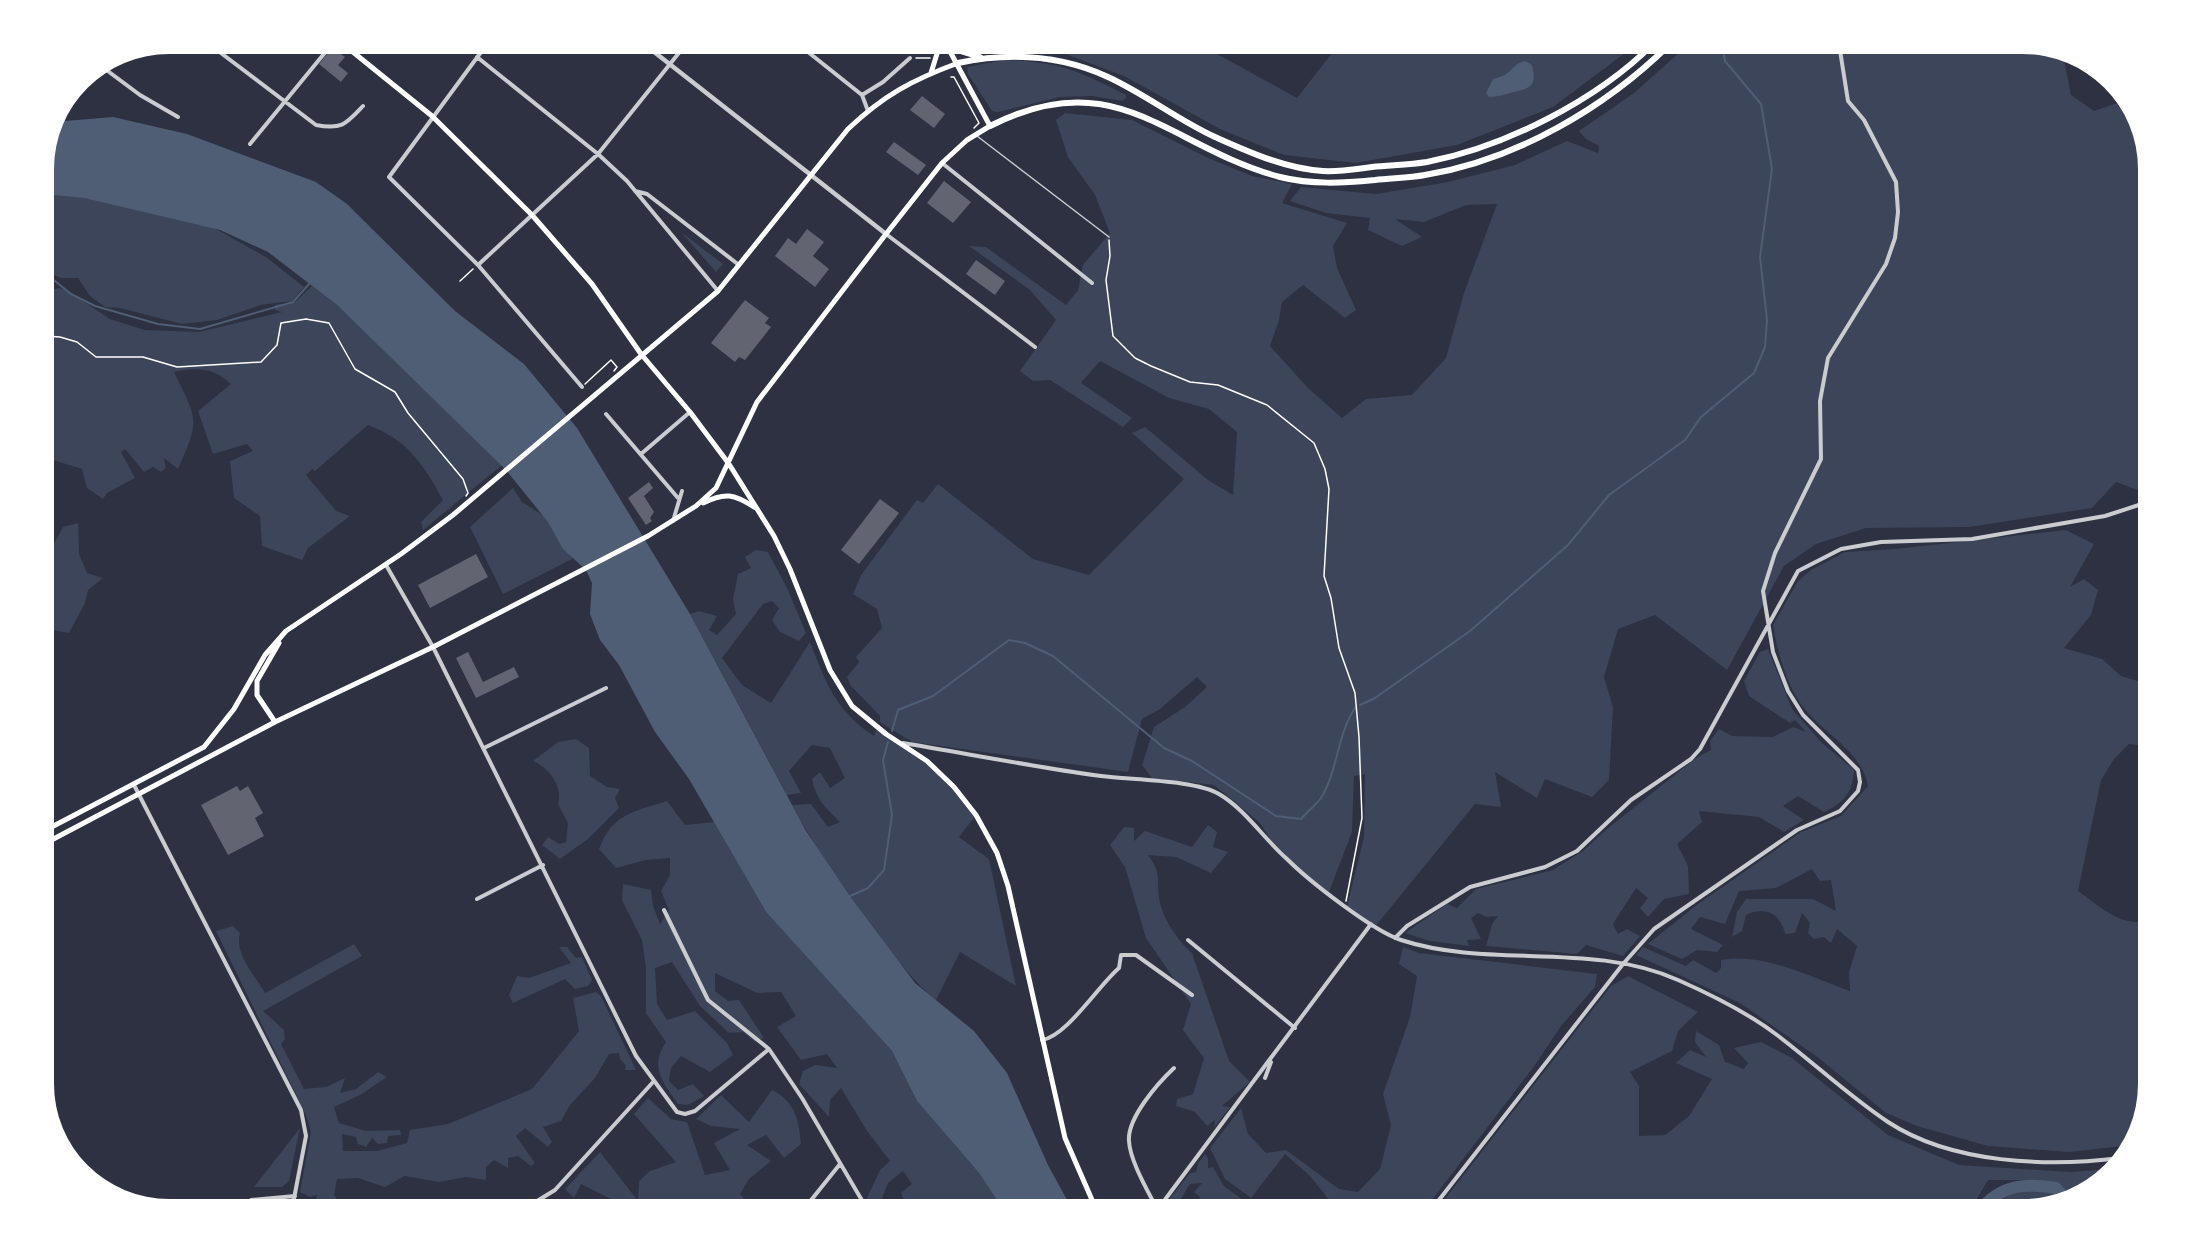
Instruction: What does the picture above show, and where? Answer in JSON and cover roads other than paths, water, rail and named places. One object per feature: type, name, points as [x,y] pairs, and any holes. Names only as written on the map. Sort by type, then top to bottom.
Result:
[{"type":"highway","points":[[970,54],[984,58]]},
{"type":"highway","points":[[958,63],[984,58],[1033,56],[1068,62],[1109,77],[1213,136],[1282,164],[1322,171],[1426,162],[1467,151],[1514,133],[1570,104],[1614,76],[1641,54]]},
{"type":"highway","points":[[990,126],[1043,106],[1082,102],[1124,107],[1280,177],[1321,184],[1425,175],[1472,164],[1518,147],[1567,121],[1622,85],[1658,54]]},
{"type":"main road","points":[[355,54],[432,116],[532,215],[592,284],[641,354],[690,412],[729,464],[790,569],[830,670],[852,706],[927,761],[954,787],[976,815],[997,853],[1008,886],[1065,1138],[1092,1199]]},
{"type":"main road","points":[[931,73],[937,54]]},
{"type":"main road","points":[[696,506],[716,488],[757,402],[886,234],[942,163],[990,126],[953,54]]},
{"type":"main road","points":[[54,826],[204,747],[234,709],[265,655],[286,632],[386,565],[453,516],[641,354],[718,291],[848,129],[867,111],[892,92],[958,63]]},
{"type":"main road","points":[[54,839],[275,722],[433,647],[652,534],[719,494],[735,495],[756,508]]},
{"type":"main road","points":[[275,722],[257,694],[257,681],[286,632]]},
{"type":"street","points":[[222,54],[316,125],[331,128],[346,125],[363,106]]},
{"type":"street","points":[[250,144],[324,54]]},
{"type":"street","points":[[479,54],[389,177],[478,264],[582,387]]},
{"type":"street","points":[[657,54],[810,176],[1035,347]]},
{"type":"street","points":[[478,264],[598,154],[678,54]]},
{"type":"street","points":[[811,54],[862,95],[867,111]]},
{"type":"street","points":[[1440,1199],[1623,964],[1654,929],[1797,830],[1839,811],[1857,791],[1860,782],[1858,770],[1828,743],[1803,715],[1788,691],[1773,652],[1762,591],[1775,553],[1821,459],[1820,401],[1828,358],[1886,264],[1895,238],[1898,212],[1896,182],[1864,120],[1848,101],[1841,54]]},
{"type":"street","points":[[477,57],[598,154],[634,190],[718,291]]},
{"type":"street","points":[[862,95],[883,82],[910,58]]},
{"type":"street","points":[[108,71],[140,95],[178,117]]},
{"type":"street","points":[[942,163],[1092,283]]},
{"type":"street","points":[[634,190],[647,194],[740,265]]},
{"type":"street","points":[[641,455],[690,412]]},
{"type":"street","points":[[606,414],[678,498]]},
{"type":"street","points":[[673,521],[682,490]]},
{"type":"street","points":[[1395,938],[1407,926],[1470,887],[1545,867],[1577,851],[1631,800],[1691,759],[1700,749],[1798,571],[1841,549],[1881,542],[1972,538],[2105,516],[2138,505]]},
{"type":"street","points":[[386,565],[433,647],[636,1056],[677,1112],[695,1111],[769,1049]]},
{"type":"street","points":[[484,748],[606,688]]},
{"type":"street","points":[[901,743],[1100,776],[1205,788],[1232,803],[1288,861],[1371,924],[1395,938],[1432,950],[1584,959],[1623,964],[1674,978],[1747,1014],[1888,1122],[1920,1138],[1969,1153],[2050,1164],[2109,1159]]},
{"type":"street","points":[[134,785],[301,1110],[306,1136],[295,1197],[266,1199]]},
{"type":"street","points":[[477,899],[543,865]]},
{"type":"street","points":[[664,910],[708,1000],[769,1049],[802,1098],[861,1199]]},
{"type":"street","points":[[1165,1199],[1371,924]]},
{"type":"street","points":[[1188,940],[1295,1028]]},
{"type":"street","points":[[1042,1040],[1051,1039],[1062,1030],[1119,968],[1121,955],[1136,955],[1192,995]]},
{"type":"street","points":[[1264,1078],[1274,1056]]},
{"type":"street","points":[[1153,1199],[1131,1151],[1130,1130],[1135,1118],[1160,1082],[1174,1068]]},
{"type":"street","points":[[540,1199],[555,1190],[654,1081]]},
{"type":"street","points":[[812,1199],[840,1164]]},
{"type":"lane","points":[[976,135],[1109,237]]},
{"type":"waterway","points":[[1360,705],[1375,698],[1470,631],[1568,545],[1609,495],[1685,440],[1701,417],[1754,373],[1765,347],[1767,320],[1760,257],[1772,169],[1761,104],[1725,61],[1724,54]]},
{"type":"waterway","points":[[54,280],[71,294],[95,306],[158,324],[200,329],[293,302],[309,284]]},
{"type":"waterway","points":[[892,731],[898,710],[933,696],[1009,640],[1025,643],[1053,656],[1164,748],[1192,761],[1276,816],[1301,819],[1319,801],[1327,787],[1344,730],[1355,708]]},
{"type":"waterway","points":[[850,896],[868,888],[884,870],[892,815],[883,760],[888,742]]},
{"type":"waterway","points":[[1991,1199],[2006,1190],[2025,1186],[2056,1188],[2060,1193]]}]
